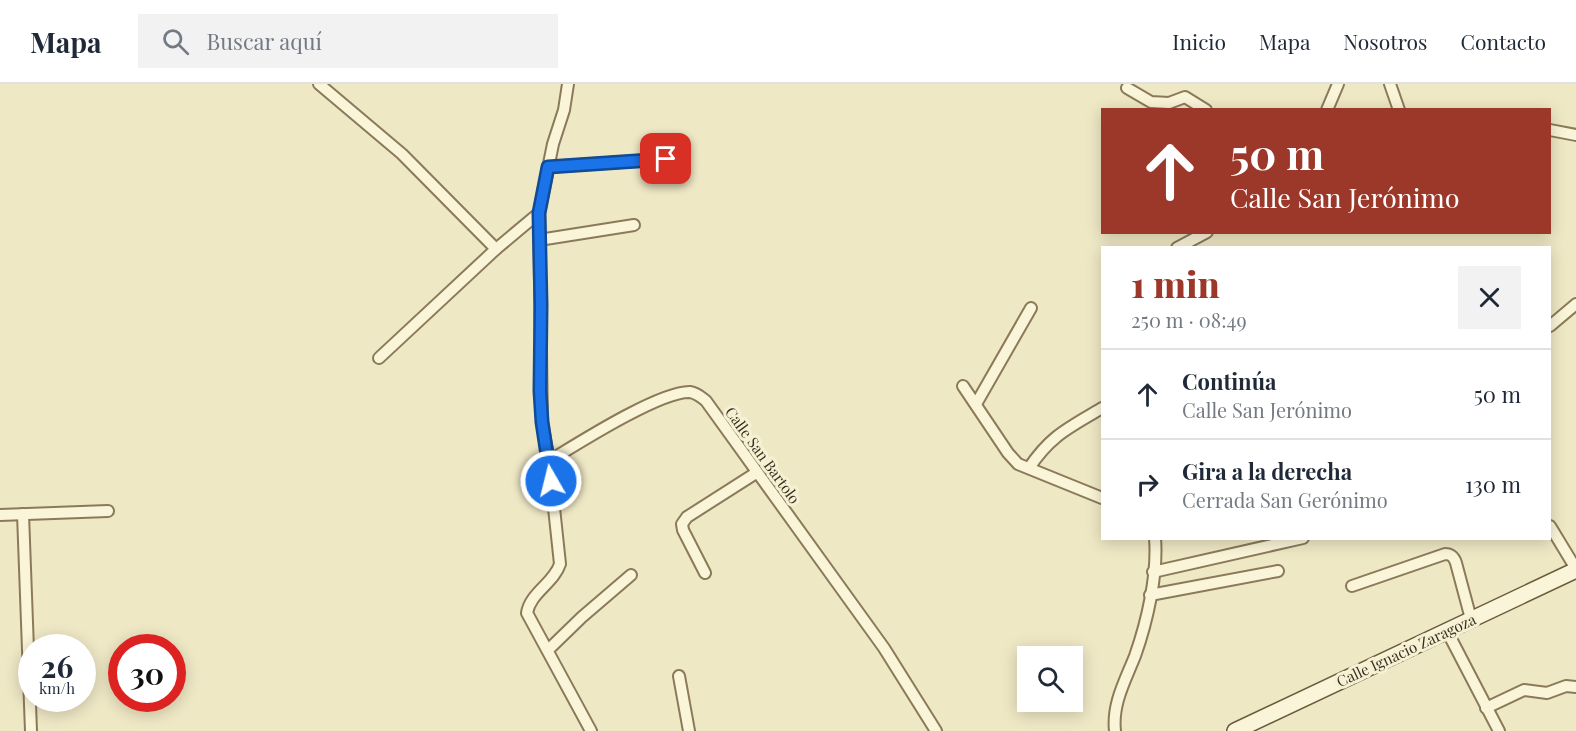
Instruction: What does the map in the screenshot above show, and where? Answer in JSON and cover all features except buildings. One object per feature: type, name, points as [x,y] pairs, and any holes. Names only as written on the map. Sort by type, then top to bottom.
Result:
[{"type":"street","points":[[319,84],[402,154],[496,249]]},
{"type":"street","points":[[568,84],[564,110],[557,127],[539,213],[540,391],[560,564],[554,577],[531,601],[527,613],[591,731]]},
{"type":"street","points":[[1328,108],[1338,84]]},
{"type":"street","points":[[1390,84],[1398,108]]},
{"type":"street","points":[[1127,88],[1151,102],[1175,105],[1185,98],[1202,108]]},
{"type":"street","points":[[1551,130],[1576,135]]},
{"type":"street","points":[[548,167],[666,159]]},
{"type":"street","points":[[379,358],[496,249],[539,213]]},
{"type":"street","points":[[540,240],[634,225]]},
{"type":"street","points":[[1182,246],[1203,234]]},
{"type":"street","points":[[1551,325],[1576,304]]},
{"type":"street","points":[[976,404],[1031,309]]},
{"type":"street","points":[[963,386],[1018,464],[1101,498]]},
{"type":"street","name":"Calle San Bartolo","points":[[549,461],[647,406],[668,397],[690,392],[698,394],[884,648],[936,731]]},
{"type":"street","points":[[1029,468],[1041,449],[1050,440],[1101,409]]},
{"type":"street","points":[[705,573],[682,524],[687,517],[756,473]]},
{"type":"street","points":[[0,515],[108,512]]},
{"type":"street","points":[[23,514],[31,731]]},
{"type":"street","points":[[1551,528],[1576,569]]},
{"type":"street","points":[[1114,731],[1117,700],[1136,654],[1147,613],[1155,540]]},
{"type":"street","points":[[1153,572],[1294,540]]},
{"type":"street","points":[[1353,586],[1449,554],[1456,563],[1471,619]]},
{"type":"street","name":"Calle Ignacio Zaragoza","points":[[1235,731],[1576,569]]},
{"type":"street","points":[[1150,595],[1278,571]]},
{"type":"street","points":[[548,650],[631,575]]},
{"type":"street","points":[[1447,631],[1498,731]]},
{"type":"street","points":[[679,676],[689,731]]},
{"type":"street","points":[[1486,708],[1524,690],[1546,693],[1566,686],[1576,687]]},
{"type":"route","points":[[551,481],[540,391],[539,213],[548,167],[666,159]]}]
